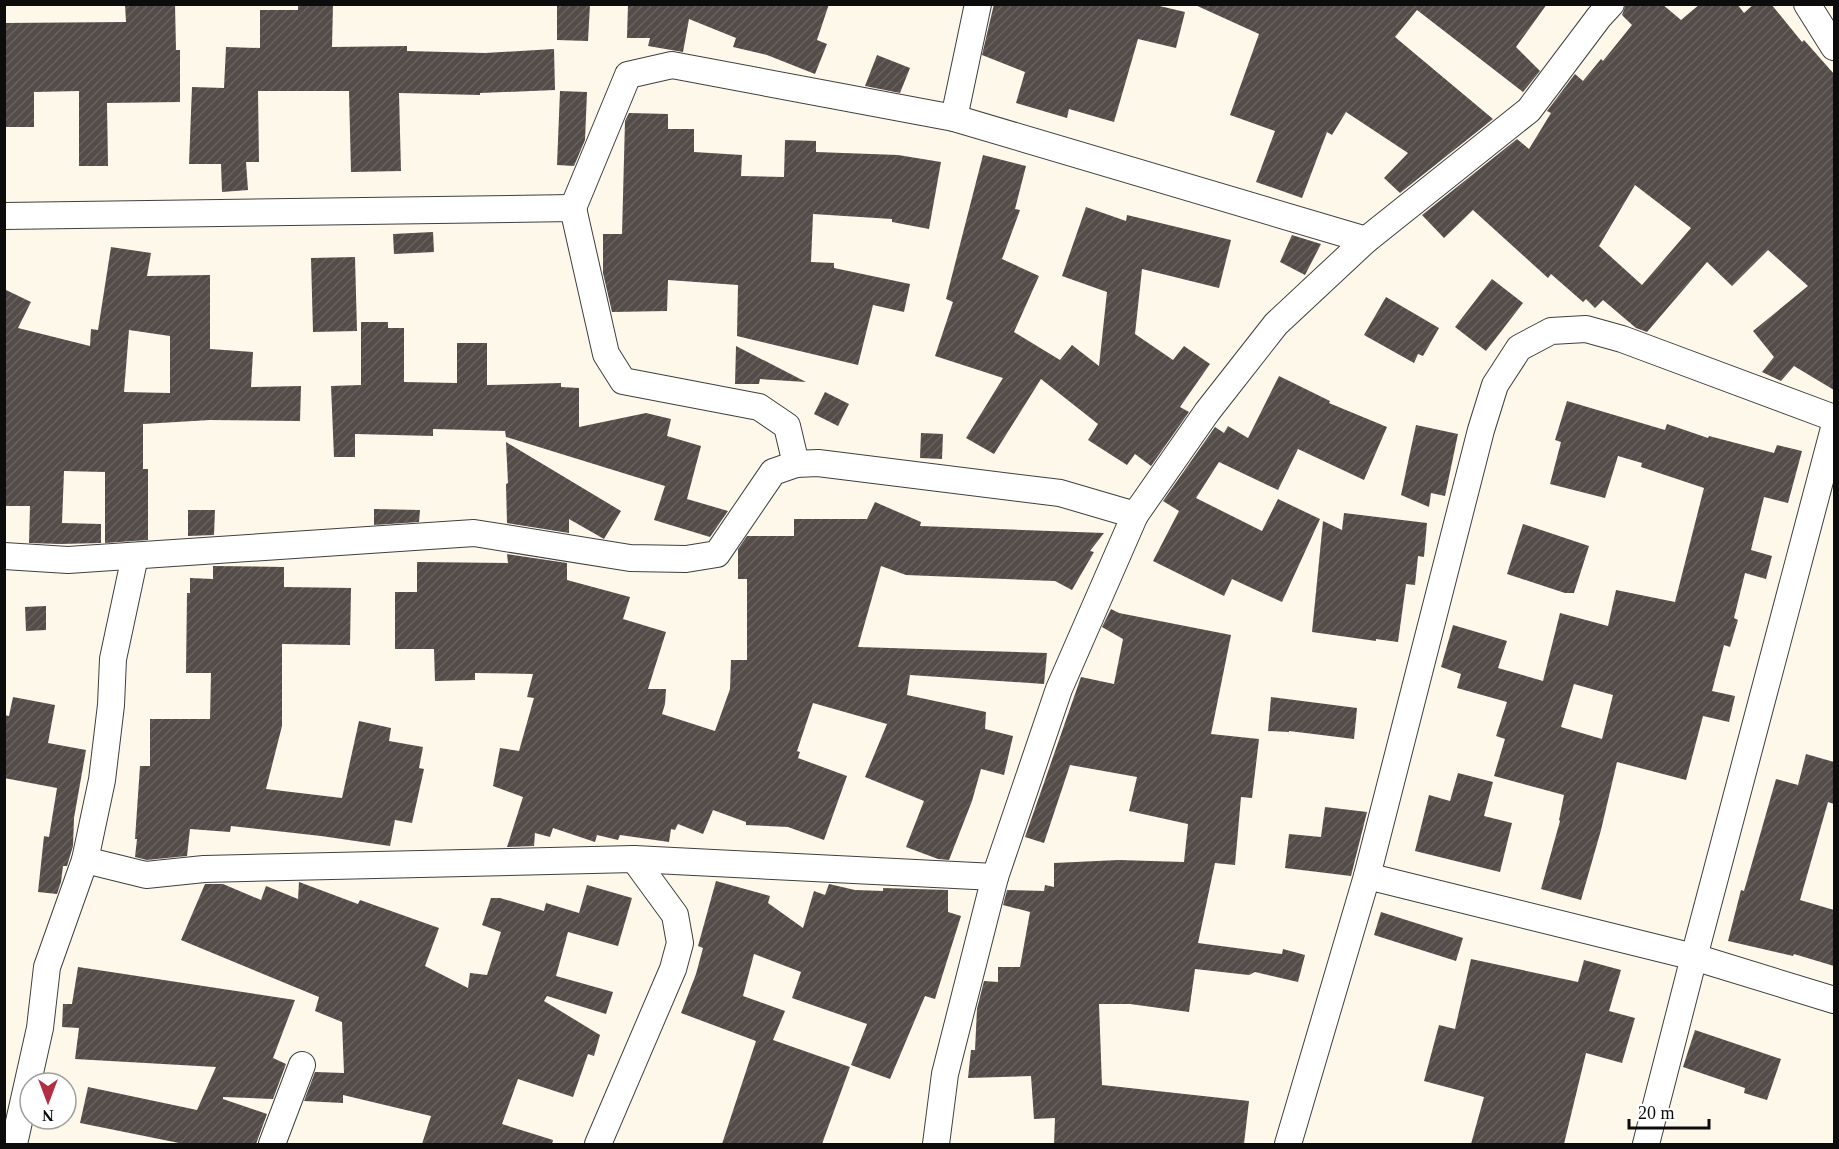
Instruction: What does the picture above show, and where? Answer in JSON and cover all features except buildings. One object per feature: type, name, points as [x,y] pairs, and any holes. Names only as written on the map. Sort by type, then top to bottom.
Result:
[{"type":"street","points":[[954,118],[978,4]]},
{"type":"street","points":[[1807,4],[1830,36]]},
{"type":"street","points":[[936,1144],[945,1074],[995,877],[1059,689],[1135,515],[1207,412],[1276,324],[1366,240],[1529,110],[1598,9]]},
{"type":"street","points":[[796,464],[787,426],[759,407],[623,381],[606,354],[573,208],[628,75],[672,64],[954,118],[1366,240]]},
{"type":"street","points":[[4,216],[573,208]]},
{"type":"street","points":[[1288,1144],[1367,876],[1481,430],[1495,384],[1519,348],[1551,331],[1586,329],[1622,339],[1834,418]]},
{"type":"street","points":[[1646,1144],[1834,428]]},
{"type":"street","points":[[4,556],[68,560],[474,533],[630,558],[686,559],[717,554],[773,472],[796,464],[818,463],[1060,493],[1135,515]]},
{"type":"street","points":[[14,1144],[40,1028],[47,967],[86,860],[102,780],[111,705],[113,659],[135,556]]},
{"type":"street","points":[[86,860],[146,875],[204,869],[634,859],[995,877]]},
{"type":"street","points":[[598,1144],[673,969],[680,943],[675,915],[634,859]]},
{"type":"street","points":[[1367,876],[1694,957],[1834,1000]]},
{"type":"street","points":[[272,1144],[302,1065]]}]
